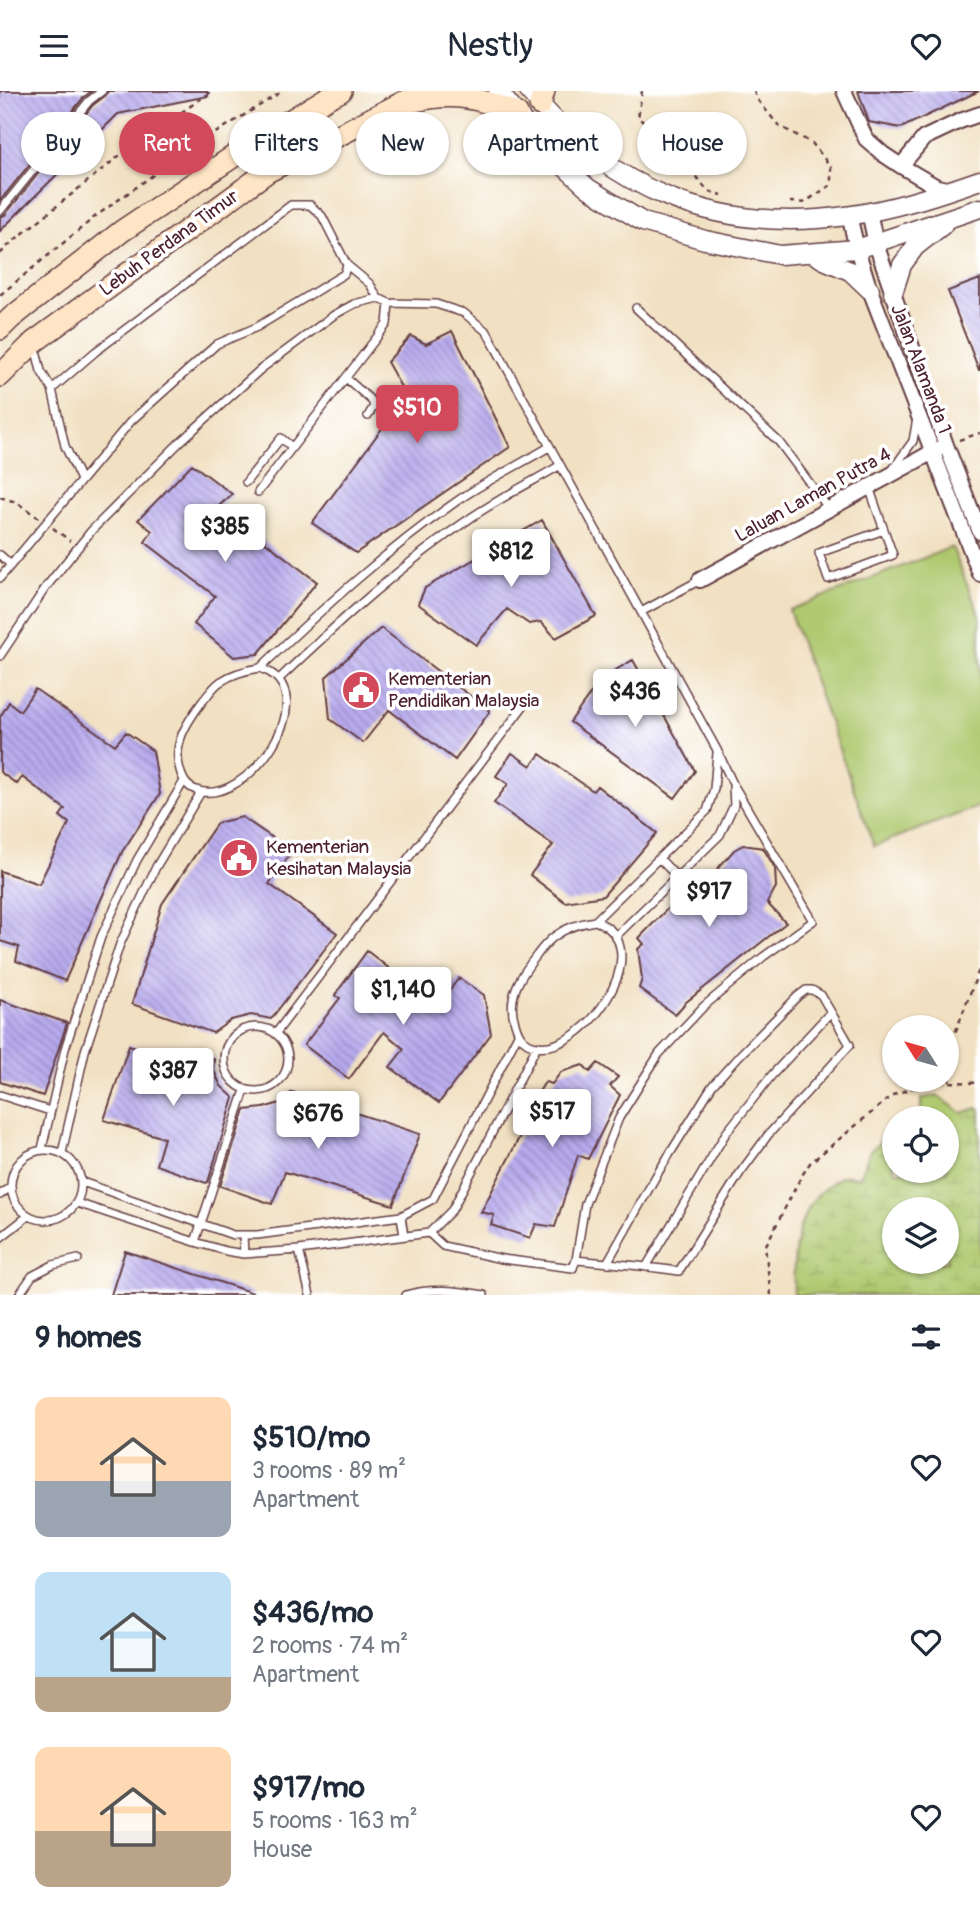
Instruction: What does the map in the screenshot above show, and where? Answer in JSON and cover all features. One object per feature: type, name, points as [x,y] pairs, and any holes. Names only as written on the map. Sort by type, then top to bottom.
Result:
[{"type":"main road","name":"Lebuh Perdana Timur","points":[[0,376],[34,342],[267,172],[425,91]]},
{"type":"main road","name":"Lebuh Perdana Timur","points":[[0,329],[122,231],[252,144],[335,93]]},
{"type":"main road","points":[[386,110],[427,96],[442,95],[491,102],[513,112]]},
{"type":"street","points":[[498,91],[515,112]]},
{"type":"street","points":[[844,91],[866,139],[883,155],[937,187],[953,190]]},
{"type":"street","points":[[537,96],[594,156],[651,191],[710,212],[780,220],[849,215],[953,190],[980,180]]},
{"type":"street","points":[[901,166],[924,138],[980,114]]},
{"type":"street","points":[[574,175],[589,188],[643,222],[705,240],[780,255],[858,249],[980,208]]},
{"type":"street","name":"Jalan Alamanda 1","points":[[869,212],[876,244],[946,445],[980,532]]},
{"type":"street","name":"Jalan Alamanda 1","points":[[849,215],[870,290],[980,574]]},
{"type":"street","points":[[893,293],[902,265],[915,247],[950,218]]},
{"type":"street","points":[[812,253],[850,271],[870,290]]},
{"type":"street","name":"Laluan Laman Putra 4","points":[[700,580],[946,445]]},
{"type":"lane","points":[[0,211],[89,101],[102,91]]},
{"type":"lane","points":[[52,389],[95,352],[291,205],[310,205],[322,216],[346,265],[370,284],[378,298],[389,303],[436,305],[464,313],[487,332],[717,750],[733,784],[813,921],[763,957],[704,1006],[659,1054],[619,1118],[585,1204],[573,1268],[502,1259],[443,1246],[429,1233]]},
{"type":"lane","points":[[0,579],[131,421],[217,344],[257,327],[344,274],[346,265]]},
{"type":"lane","points":[[0,656],[46,587],[92,530],[180,442],[261,369],[334,315],[354,303],[378,298]]},
{"type":"lane","points":[[258,492],[387,324],[389,303]]},
{"type":"lane","points":[[636,307],[779,442],[830,509]]},
{"type":"lane","points":[[34,342],[41,371],[52,389],[65,446],[81,480]]},
{"type":"lane","points":[[346,378],[372,401],[374,406],[368,416]]},
{"type":"lane","points":[[885,478],[913,441],[918,415]]},
{"type":"lane","points":[[246,482],[281,438],[292,447]]},
{"type":"lane","points":[[260,667],[279,678],[285,694],[283,728],[277,739],[245,778],[217,791],[201,792],[192,789],[184,781],[179,765],[178,749],[182,732],[188,720],[219,683],[260,667],[318,612],[388,552],[459,499],[549,447]]},
{"type":"lane","points":[[279,678],[401,569],[472,517],[559,465]]},
{"type":"lane","points":[[869,487],[893,555],[828,579],[819,553],[884,530]]},
{"type":"lane","points":[[0,555],[10,564]]},
{"type":"lane","points":[[641,612],[700,580]]},
{"type":"lane","points":[[276,1033],[528,700]]},
{"type":"lane","points":[[595,921],[707,811],[713,789],[717,750]]},
{"type":"lane","points":[[42,1149],[65,1049],[101,937],[137,859],[184,781]]},
{"type":"lane","points":[[615,937],[720,835],[734,805],[733,784]]},
{"type":"lane","points":[[62,1153],[85,1051],[120,944],[156,867],[201,792]]},
{"type":"lane","points":[[660,859],[677,877]]},
{"type":"lane","points":[[595,921],[605,925],[615,937],[619,948],[620,964],[612,993],[579,1032],[551,1044],[537,1046],[527,1042],[518,1034],[513,1019],[516,985],[522,974],[553,937],[580,923],[595,921]]},
{"type":"lane","points":[[576,1260],[679,1271],[740,1173],[768,1135],[850,1045],[821,995],[806,990],[712,1086],[662,1166],[607,1263]]},
{"type":"lane","points":[[646,1267],[726,1133],[772,1075],[830,1013]]},
{"type":"lane","points":[[249,1028],[267,1029],[276,1033],[286,1046],[287,1072],[274,1086],[260,1091],[245,1090],[232,1080],[225,1065],[225,1050],[235,1035],[249,1028]]},
{"type":"lane","points":[[82,1182],[233,1235],[257,1235],[401,1216],[433,1199],[518,1034]]},
{"type":"lane","points":[[77,1203],[195,1242],[244,1254],[299,1250],[429,1233],[452,1210],[537,1046]]},
{"type":"lane","points":[[195,1242],[245,1090]]},
{"type":"lane","points":[[0,1095],[50,1111]]},
{"type":"lane","points":[[42,1149],[62,1153],[72,1160],[79,1170],[82,1182],[77,1203],[64,1216],[46,1221],[28,1216],[15,1203],[10,1187],[14,1169],[26,1156],[42,1149]]},
{"type":"lane","points":[[0,1195],[10,1187]]},
{"type":"lane","points":[[0,1238],[28,1216]]},
{"type":"lane","points":[[401,1216],[404,1236]]},
{"type":"lane","points":[[243,1235],[244,1254]]},
{"type":"lane","points":[[299,1250],[310,1295]]},
{"type":"lane","points":[[19,1295],[32,1276],[53,1265],[78,1259]]},
{"type":"lane","points":[[406,1295],[416,1292],[463,1291],[484,1295]]},
{"type":"path","points":[[0,254],[120,156],[212,91]]},
{"type":"path","points":[[0,295],[96,216],[188,150],[283,91]]},
{"type":"path","points":[[642,91],[638,118],[659,133],[708,191],[733,199]]},
{"type":"path","points":[[754,91],[756,98],[779,126],[813,143],[831,167],[831,185],[806,202]]},
{"type":"path","points":[[782,203],[806,202],[818,207]]},
{"type":"path","points":[[946,445],[980,433]]},
{"type":"path","points":[[959,1023],[980,967]]},
{"type":"path","points":[[959,1082],[980,1083]]},
{"type":"path","points":[[771,1295],[765,1247],[801,1177],[810,1163],[893,1095],[901,1092]]},
{"type":"green space","points":[[952,547],[980,617],[980,806],[874,846],[789,610]]},
{"type":"green space","points":[[937,1095],[952,1106],[921,1106],[921,1099]]},
{"type":"green space","points":[[980,1109],[980,1295],[794,1295],[795,1250],[802,1220],[818,1195],[829,1185],[840,1177],[860,1177],[870,1151],[882,1141],[882,1183],[959,1183],[959,1111],[962,1113]]},
{"type":"building","points":[[0,91],[92,91],[72,112],[21,112],[21,175],[0,201]]},
{"type":"building","points":[[108,91],[207,91],[208,96],[119,112],[105,127],[105,112],[87,112]]},
{"type":"building","points":[[858,91],[979,91],[901,128],[869,122]]},
{"type":"building","points":[[37,175],[56,175],[0,231],[0,217],[5,215]]},
{"type":"building","points":[[980,279],[980,370],[979,370],[948,291]]},
{"type":"building","points":[[452,331],[510,447],[356,553],[312,523],[406,396],[387,362],[411,336],[426,344]]},
{"type":"building","points":[[192,464],[232,494],[219,506],[317,582],[258,654],[234,657],[194,624],[215,596],[145,542],[152,531],[138,520]]},
{"type":"building","name":"Kementerian Pendidikan Malaysia","points":[[542,520],[596,616],[556,638],[541,622],[529,624],[507,609],[476,645],[418,604],[425,588]]},
{"type":"building","points":[[381,628],[490,711],[455,760],[389,710],[363,743],[330,719],[326,677]]},
{"type":"building","points":[[633,660],[695,771],[675,798],[570,722],[602,678]]},
{"type":"building","points":[[35,689],[115,745],[126,732],[153,751],[160,794],[122,852],[65,981],[16,961],[19,947],[0,941],[0,871],[39,884],[69,823],[60,816],[65,809],[22,777],[17,784],[0,772],[0,717],[9,702],[20,711]]},
{"type":"building","points":[[512,753],[531,766],[540,754],[593,791],[597,786],[657,833],[603,896],[565,902],[530,875],[553,845],[494,803],[508,784],[496,776]]},
{"type":"building","points":[[242,817],[292,851],[269,884],[337,933],[271,1019],[251,1015],[231,1020],[213,1033],[132,1004],[162,904],[217,823]]},
{"type":"building","points":[[743,845],[763,848],[775,868],[776,887],[767,903],[786,923],[685,1003],[675,1015],[639,988],[642,979],[638,949],[644,944],[639,938],[697,878],[705,883],[734,850]]},
{"type":"building","points":[[367,951],[437,1006],[459,978],[484,995],[491,1034],[439,1103],[390,1067],[404,1049],[384,1032],[349,1079],[304,1045],[340,998],[335,995]]},
{"type":"building","points":[[0,1000],[67,1023],[43,1096],[0,1082]]},
{"type":"building","points":[[129,1045],[192,1064],[195,1053],[214,1059],[213,1069],[221,1086],[234,1098],[208,1182],[156,1165],[164,1138],[104,1120]]},
{"type":"building","points":[[598,1063],[618,1077],[610,1086],[620,1095],[588,1159],[578,1155],[555,1227],[536,1224],[530,1238],[491,1225],[494,1215],[481,1212],[521,1134],[525,1135],[536,1113],[527,1111],[545,1082],[552,1084],[561,1072],[583,1065],[590,1072]]},
{"type":"building","points":[[292,1092],[420,1134],[393,1205],[285,1172],[272,1204],[220,1186],[245,1110],[280,1103]]},
{"type":"building","points":[[125,1251],[253,1293],[253,1295],[111,1295]]},
{"type":"place","name":"Kementerian Pendidikan Malaysia","points":[[361,690]]},
{"type":"place","name":"Kementerian Kesihatan Malaysia","points":[[239,858]]}]
